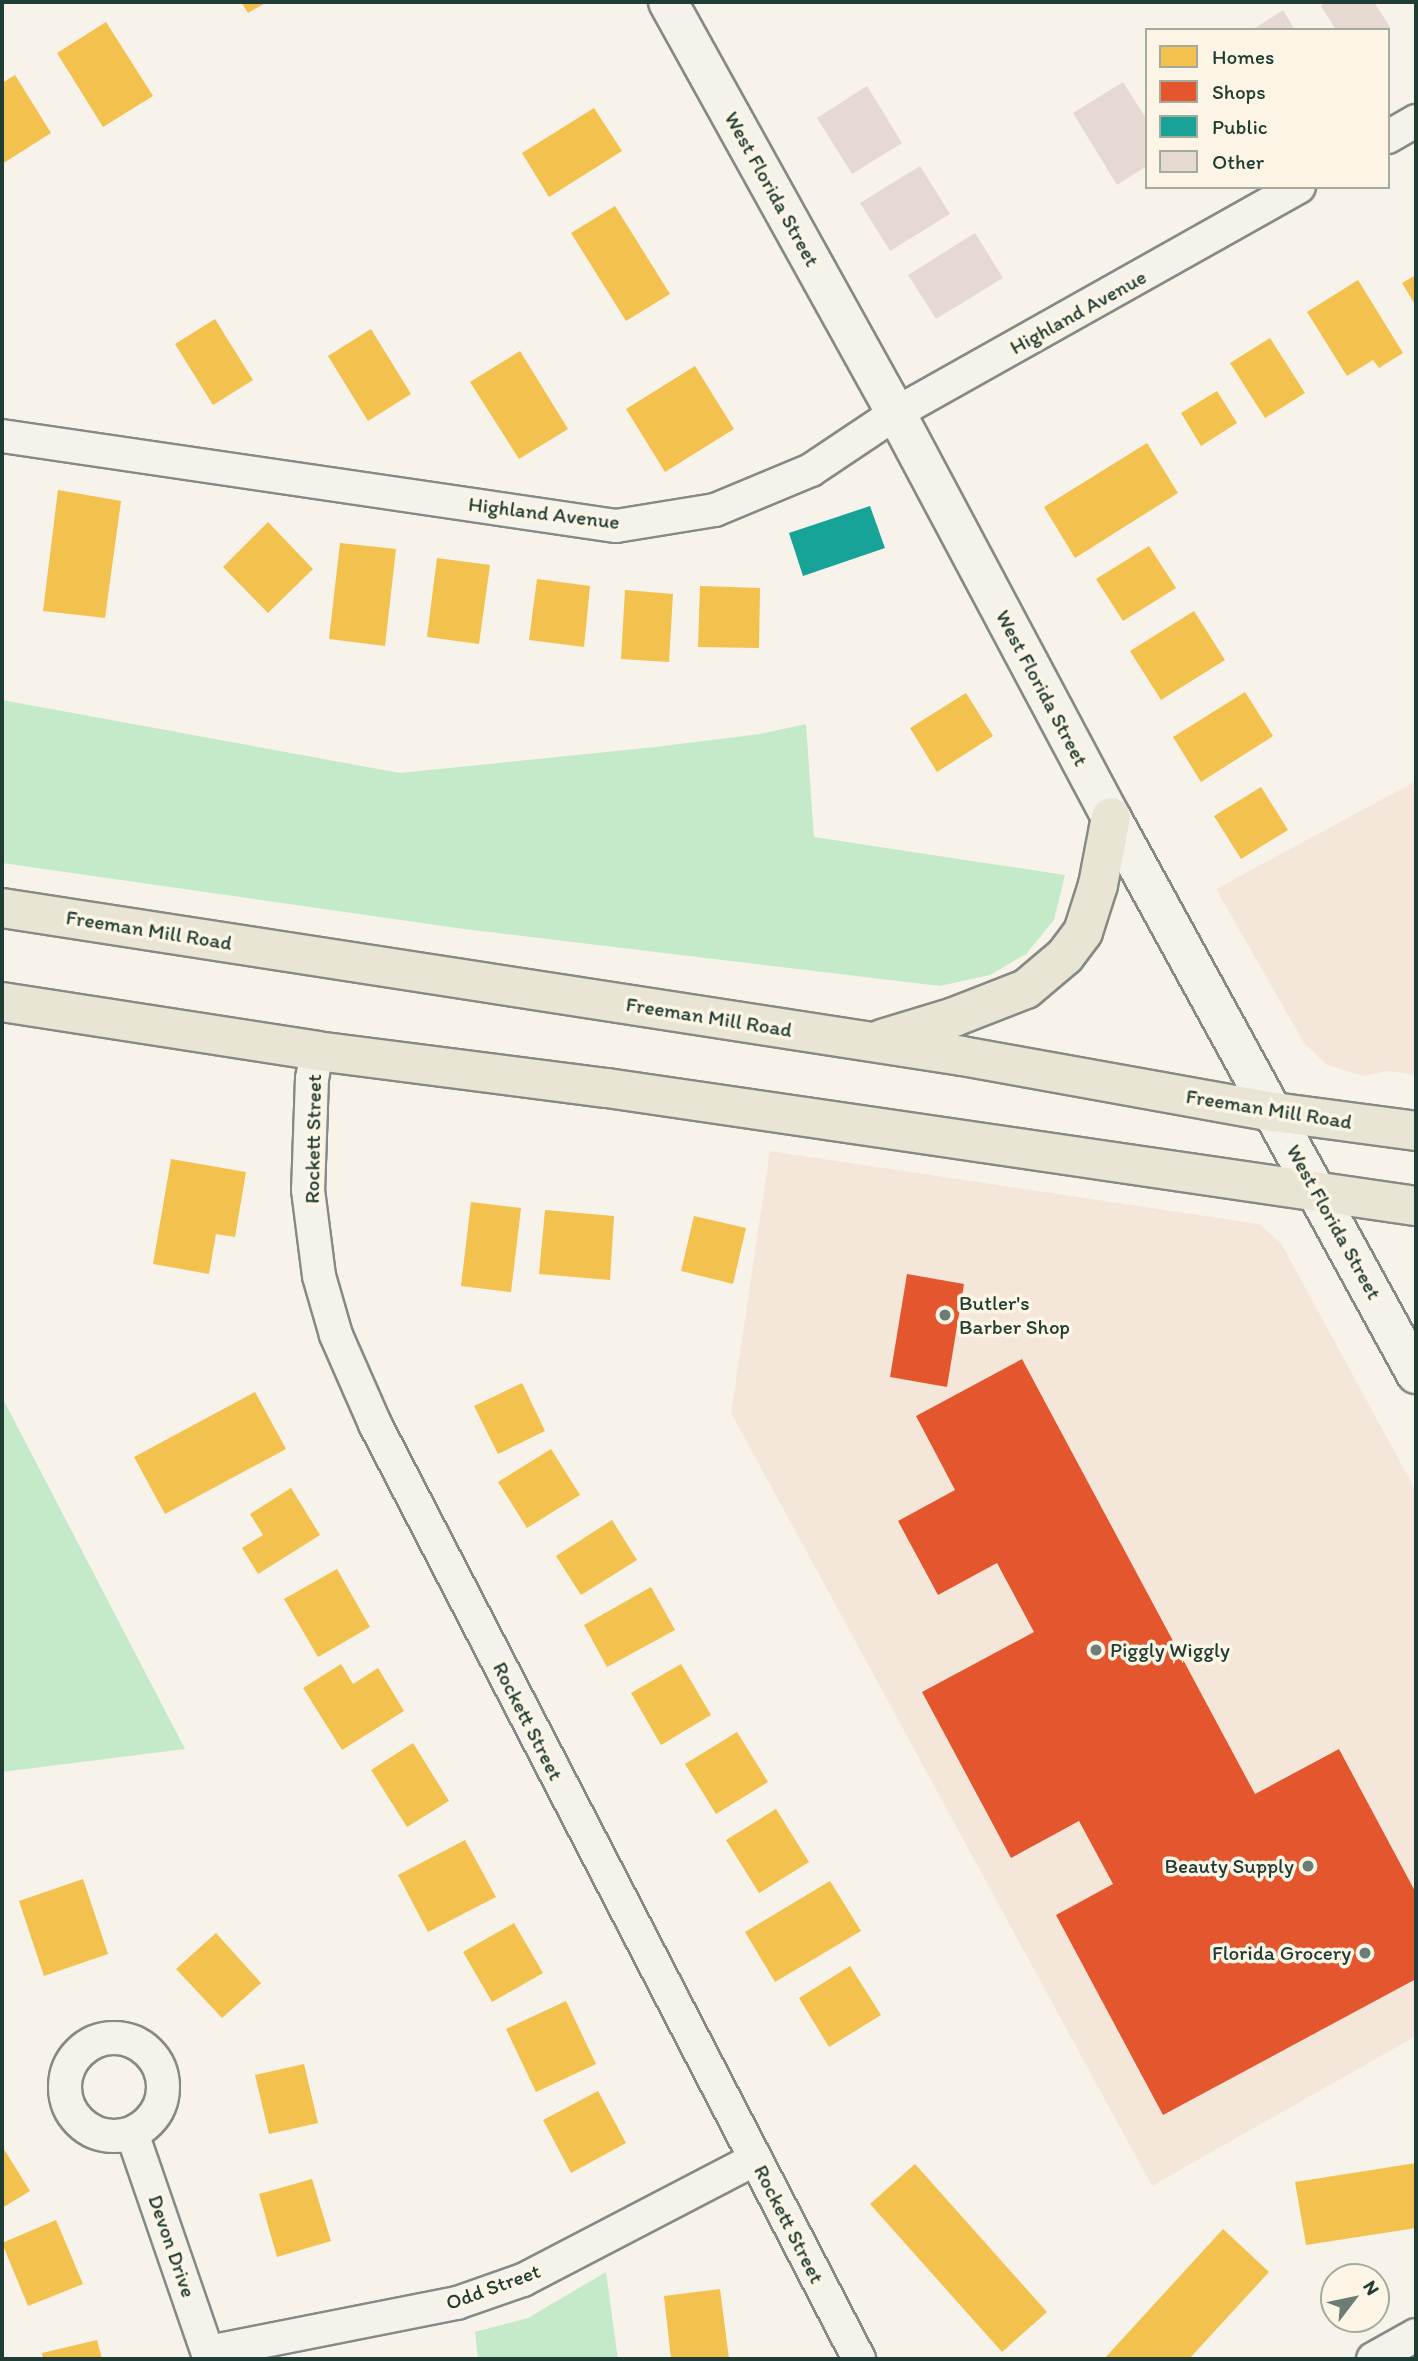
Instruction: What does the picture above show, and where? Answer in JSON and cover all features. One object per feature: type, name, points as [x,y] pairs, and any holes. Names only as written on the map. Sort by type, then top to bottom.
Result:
[{"type":"main road","name":"West Florida Street","points":[[668,2],[896,414],[1111,817],[1416,1374]]},
{"type":"main road","points":[[872,1042],[954,1017],[1026,989],[1065,956],[1083,932],[1098,885],[1111,817]]},
{"type":"main road","name":"Freeman Mill Road","points":[[2,908],[872,1042],[1274,1112],[1416,1131]]},
{"type":"main road","points":[[2,1002],[317,1051],[607,1088],[1416,1206]]},
{"type":"street","points":[[1390,136],[1416,121]]},
{"type":"street","name":"Highland Avenue","points":[[2,436],[616,526],[715,510],[811,470],[896,414],[1295,189]]},
{"type":"street","name":"Rockett Street","points":[[317,1051],[312,1079],[308,1190],[319,1276],[336,1335],[375,1424],[859,2359]]},
{"type":"street","name":"Devon Drive","points":[[132,2133],[209,2356]]},
{"type":"street","name":"Odd Street","points":[[209,2356],[457,2303],[523,2280],[755,2159]]},
{"type":"street","points":[[1373,2359],[1416,2335]]},
{"type":"shaded area","points":[[1416,781],[1416,1075],[1388,1071],[1363,1076],[1327,1065],[1304,1043],[1216,889]]},
{"type":"shaded area","points":[[770,1151],[1259,1224],[1281,1243],[1416,1491],[1416,2036],[1152,2186],[731,1413]]},
{"type":"green space","points":[[2,700],[400,773],[655,747],[760,734],[806,724],[814,837],[1065,875],[1054,920],[1026,954],[990,975],[940,986],[464,929],[2,863]]},
{"type":"green space","points":[[2,1397],[185,1749],[2,1772]]},
{"type":"green space","points":[[606,2272],[618,2359],[478,2359],[475,2332],[528,2318]]},
{"type":"building: Homes","points":[[241,2],[267,2],[248,13]]},
{"type":"building: Homes","points":[[106,22],[153,96],[103,127],[57,53]]},
{"type":"building: Homes","points":[[15,75],[51,133],[2,164],[2,83]]},
{"type":"building: Homes","points":[[594,108],[622,151],[549,197],[522,153]]},
{"type":"building: Homes","points":[[615,206],[670,294],[626,321],[571,233]]},
{"type":"building: Homes","points":[[1416,275],[1416,306],[1402,283]]},
{"type":"building: Homes","points":[[1358,280],[1403,353],[1379,368],[1373,360],[1347,376],[1307,312]]},
{"type":"building: Homes","points":[[215,319],[253,380],[213,405],[175,344]]},
{"type":"building: Homes","points":[[371,329],[411,394],[368,421],[328,356]]},
{"type":"building: Homes","points":[[1270,338],[1305,393],[1265,418],[1230,363]]},
{"type":"building: Homes","points":[[520,351],[568,429],[519,459],[470,382]]},
{"type":"building: Homes","points":[[695,366],[734,429],[665,472],[626,409]]},
{"type":"building: Homes","points":[[1217,391],[1237,423],[1201,446],[1181,413]]},
{"type":"building: Homes","points":[[1147,443],[1178,493],[1075,558],[1044,507]]},
{"type":"building: Homes","points":[[58,490],[121,501],[105,618],[43,611]]},
{"type":"building: Homes","points":[[268,522],[313,569],[268,613],[223,567]]},
{"type":"building: Homes","points":[[340,543],[396,549],[385,646],[329,639]]},
{"type":"building: Homes","points":[[1149,546],[1176,588],[1123,621],[1096,579]]},
{"type":"building: Homes","points":[[437,558],[490,565],[479,644],[427,637]]},
{"type":"building: Homes","points":[[537,579],[590,586],[584,647],[529,640]]},
{"type":"building: Homes","points":[[700,586],[760,588],[759,648],[698,647]]},
{"type":"building: Homes","points":[[625,590],[673,594],[669,662],[621,659]]},
{"type":"building: Homes","points":[[1194,611],[1225,660],[1161,700],[1130,651]]},
{"type":"building: Homes","points":[[1245,692],[1273,736],[1201,782],[1173,737]]},
{"type":"building: Homes","points":[[966,693],[993,736],[937,772],[910,728]]},
{"type":"building: Homes","points":[[1261,787],[1288,830],[1241,859],[1214,816]]},
{"type":"building: Homes","points":[[171,1159],[246,1172],[235,1237],[216,1234],[209,1274],[153,1264]]},
{"type":"building: Homes","points":[[471,1202],[521,1208],[511,1292],[461,1286]]},
{"type":"building: Homes","points":[[545,1210],[614,1216],[610,1280],[539,1274]]},
{"type":"building: Homes","points":[[694,1216],[746,1228],[733,1284],[681,1271]]},
{"type":"building: Homes","points":[[522,1383],[545,1431],[498,1454],[474,1406]]},
{"type":"building: Homes","points":[[255,1392],[286,1449],[165,1514],[134,1457]]},
{"type":"building: Homes","points":[[551,1449],[580,1495],[527,1528],[498,1482]]},
{"type":"building: Homes","points":[[291,1488],[320,1535],[258,1574],[242,1548],[263,1535],[250,1514]]},
{"type":"building: Homes","points":[[612,1520],[637,1560],[581,1595],[556,1556]]},
{"type":"building: Homes","points":[[337,1569],[370,1627],[318,1657],[284,1599]]},
{"type":"building: Homes","points":[[651,1587],[675,1630],[607,1667],[584,1625]]},
{"type":"building: Homes","points":[[341,1664],[353,1684],[378,1668],[404,1711],[342,1750],[303,1688]]},
{"type":"building: Homes","points":[[681,1664],[711,1715],[661,1745],[631,1693]]},
{"type":"building: Homes","points":[[737,1732],[768,1782],[716,1814],[685,1764]]},
{"type":"building: Homes","points":[[413,1743],[449,1801],[407,1827],[371,1770]]},
{"type":"building: Homes","points":[[776,1809],[809,1862],[759,1893],[726,1840]]},
{"type":"building: Homes","points":[[465,1840],[496,1897],[428,1932],[398,1875]]},
{"type":"building: Homes","points":[[83,1879],[108,1954],[44,1976],[19,1901]]},
{"type":"building: Homes","points":[[830,1881],[861,1931],[775,1982],[745,1932]]},
{"type":"building: Homes","points":[[514,1923],[543,1973],[492,2002],[463,1952]]},
{"type":"building: Homes","points":[[216,1933],[261,1983],[222,2018],[176,1969]]},
{"type":"building: Homes","points":[[850,1966],[881,2015],[829,2047],[799,1998]]},
{"type":"building: Homes","points":[[566,2001],[596,2064],[536,2092],[506,2029]]},
{"type":"building: Homes","points":[[304,2064],[318,2123],[269,2134],[255,2075]]},
{"type":"building: Homes","points":[[598,2091],[626,2143],[571,2173],[543,2120]]},
{"type":"building: Homes","points":[[2,2146],[30,2191],[2,2208]]},
{"type":"building: Homes","points":[[1416,2163],[1416,2228],[1306,2245],[1295,2182]]},
{"type":"building: Homes","points":[[915,2164],[1047,2312],[1002,2352],[870,2204]]},
{"type":"building: Homes","points":[[312,2179],[331,2241],[277,2257],[259,2194]]},
{"type":"building: Homes","points":[[56,2220],[83,2284],[28,2306],[2,2243]]},
{"type":"building: Homes","points":[[1223,2229],[1269,2272],[1189,2359],[1104,2359]]},
{"type":"building: Homes","points":[[720,2289],[729,2359],[671,2359],[664,2296]]},
{"type":"building: Homes","points":[[97,2340],[102,2359],[43,2359],[42,2353]]},
{"type":"building: Shops","points":[[907,1274],[964,1284],[947,1387],[890,1377]]},
{"type":"building: Shops","points":[[1022,1359],[1255,1794],[1339,1749],[1416,1893],[1416,1979],[1163,2115],[1056,1915],[1113,1884],[1079,1821],[1011,1858],[922,1692],[1034,1632],[997,1563],[938,1595],[898,1521],[955,1490],[916,1416]]},
{"type":"building: Public","points":[[870,506],[885,548],[803,576],[789,533]]},
{"type":"building: Other","points":[[1327,2],[1374,2],[1390,27],[1335,28],[1321,6]]},
{"type":"building: Other","points":[[1283,10],[1294,28],[1255,28]]},
{"type":"building: Other","points":[[1123,82],[1145,117],[1145,167],[1117,185],[1073,113]]},
{"type":"building: Other","points":[[867,86],[902,143],[852,174],[817,118]]},
{"type":"building: Other","points":[[920,166],[950,214],[890,251],[860,203]]},
{"type":"building: Other","points":[[975,233],[1003,278],[936,319],[908,275]]},
{"type":"place","name":"Butler's Barber Shop","points":[[945,1315]]},
{"type":"place","name":"Piggly Wiggly","points":[[1096,1650]]},
{"type":"place","name":"Beauty Supply","points":[[1308,1866]]},
{"type":"place","name":"Florida Grocery","points":[[1365,1953]]}]
